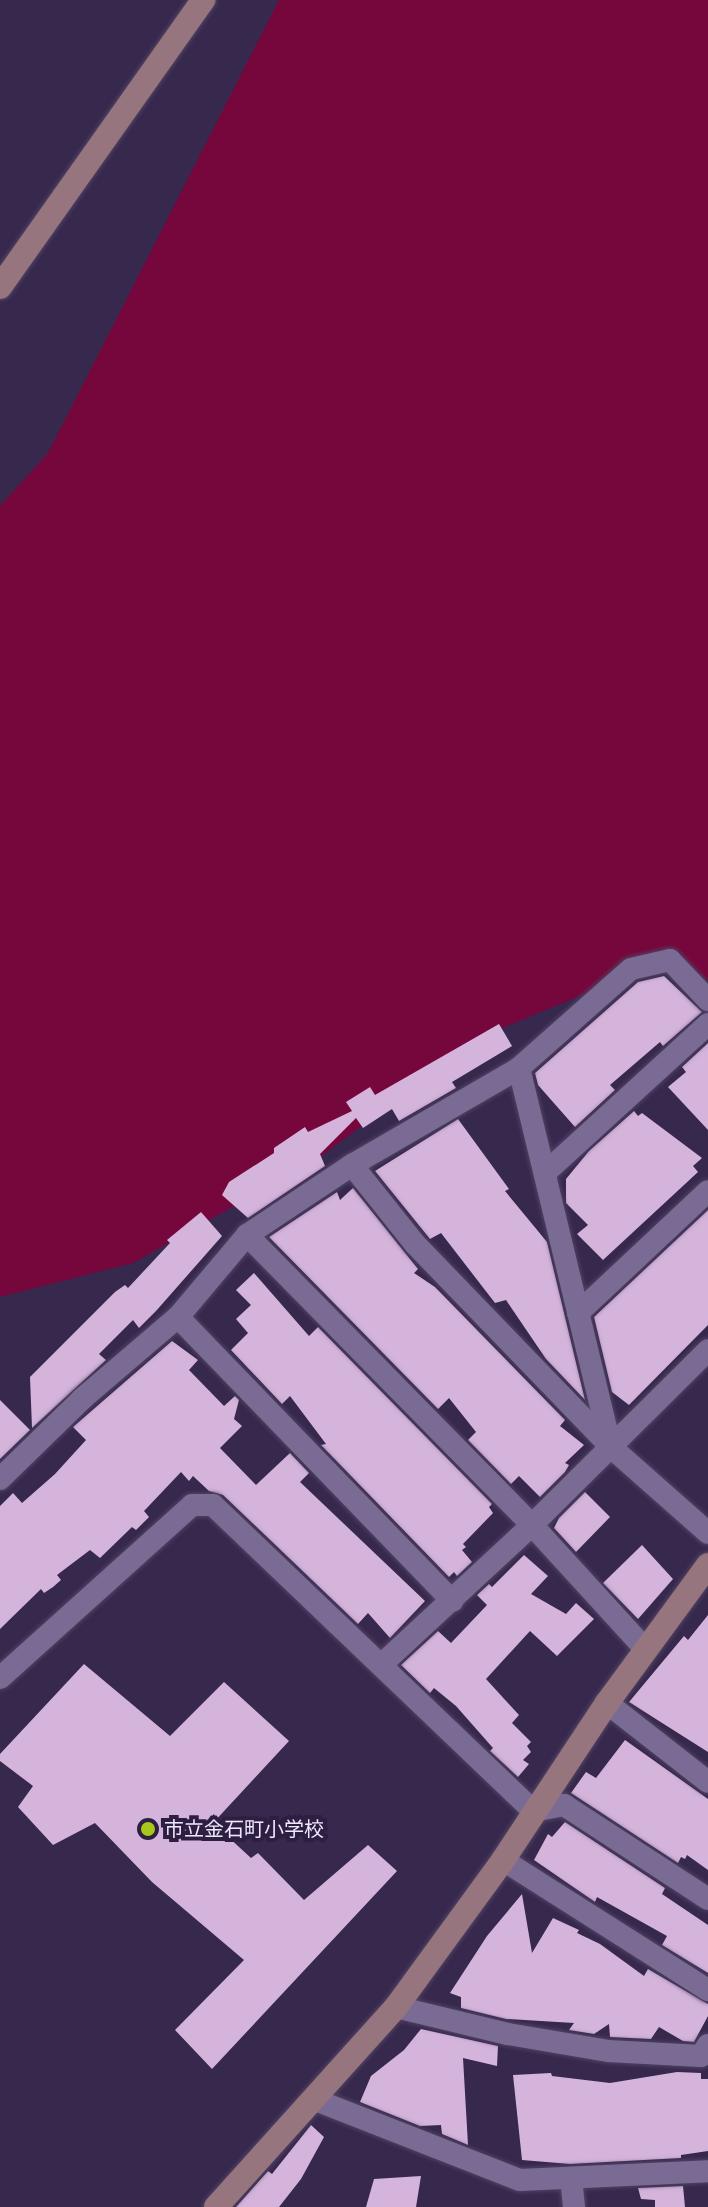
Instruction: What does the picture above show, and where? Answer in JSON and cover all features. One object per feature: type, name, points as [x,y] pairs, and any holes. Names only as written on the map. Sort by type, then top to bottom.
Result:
[{"type":"street","points":[[0,287],[203,0]]},
{"type":"street","points":[[0,1479],[83,1398],[178,1317],[247,1235],[352,1165],[519,1068],[631,969],[670,960],[708,1000]]},
{"type":"street","points":[[545,1173],[708,1024]]},
{"type":"street","points":[[519,1068],[612,1448]]},
{"type":"street","points":[[352,1165],[415,1244],[612,1448],[708,1533]]},
{"type":"street","points":[[578,1313],[708,1191]]},
{"type":"street","points":[[247,1235],[532,1525],[646,1650]]},
{"type":"street","points":[[178,1317],[452,1601]]},
{"type":"street","points":[[381,1665],[612,1448],[708,1350]]},
{"type":"street","points":[[0,1678],[192,1505],[213,1505],[533,1811]]},
{"type":"street","points":[[216,2207],[396,2007],[503,1860],[607,1703],[708,1565]]},
{"type":"street","points":[[607,1703],[706,1777]]},
{"type":"street","points":[[533,1811],[564,1805],[708,1899]]},
{"type":"street","points":[[503,1860],[708,1990]]},
{"type":"street","points":[[396,2007],[508,2034],[608,2051],[701,2056],[708,2045]]},
{"type":"street","points":[[313,2099],[520,2180],[708,2171]]},
{"type":"street","points":[[571,2178],[574,2207]]},
{"type":"shaded area","points":[[279,0],[708,0],[708,982],[685,964],[628,976],[483,1036],[317,1159],[133,1263],[0,1297],[0,506],[48,453]]},
{"type":"building","points":[[664,976],[702,1012],[663,1046],[660,1042],[610,1085],[615,1090],[575,1127],[538,1085],[535,1073],[638,982]]},
{"type":"building","points":[[499,1024],[512,1046],[452,1082],[456,1088],[399,1121],[392,1109],[363,1128],[356,1118],[320,1154],[325,1166],[248,1218],[222,1195],[229,1182],[274,1153],[274,1148],[305,1127],[308,1132],[352,1111],[346,1102],[370,1087],[375,1095]]},
{"type":"building","points":[[708,1043],[708,1130],[668,1087],[686,1072],[682,1067]]},
{"type":"building","points":[[634,1111],[638,1116],[642,1113],[702,1158],[693,1166],[698,1172],[603,1260],[577,1234],[588,1225],[566,1203],[566,1179],[589,1151]]},
{"type":"building","points":[[458,1119],[509,1189],[505,1191],[547,1242],[585,1400],[546,1359],[506,1300],[495,1303],[441,1233],[430,1239],[375,1171]]},
{"type":"building","points":[[353,1188],[418,1269],[414,1273],[435,1287],[565,1420],[560,1426],[584,1445],[565,1463],[569,1465],[565,1472],[540,1497],[519,1476],[511,1484],[468,1440],[476,1432],[449,1398],[438,1409],[269,1237],[337,1192],[340,1200]]},
{"type":"building","points":[[708,1210],[708,1325],[629,1405],[612,1392],[594,1317]]},
{"type":"building","points":[[201,1212],[222,1236],[156,1311],[139,1328],[133,1320],[99,1354],[106,1360],[32,1428],[30,1377],[115,1292],[125,1285],[128,1288],[170,1243],[167,1240]]},
{"type":"building","points":[[254,1273],[309,1336],[318,1327],[492,1504],[489,1507],[493,1513],[463,1544],[466,1547],[462,1550],[472,1562],[457,1576],[454,1572],[449,1577],[321,1445],[326,1444],[290,1396],[282,1404],[231,1350],[248,1333],[236,1319],[251,1305],[236,1290]]},
{"type":"building","points":[[172,1341],[198,1360],[189,1370],[224,1406],[235,1396],[239,1400],[234,1419],[242,1426],[220,1448],[256,1485],[290,1453],[309,1473],[300,1482],[425,1601],[390,1638],[368,1613],[358,1624],[223,1495],[209,1491],[193,1476],[189,1481],[181,1472],[144,1511],[149,1517],[136,1530],[132,1527],[100,1558],[90,1550],[57,1575],[61,1580],[44,1593],[41,1589],[0,1629],[0,1506],[13,1493],[22,1503],[55,1474],[86,1440],[73,1427]]},
{"type":"building","points":[[0,1400],[30,1430],[0,1459]]},
{"type":"building","points":[[585,1492],[610,1517],[576,1552],[554,1528],[559,1518]]},
{"type":"building","points":[[642,1545],[673,1579],[638,1619],[603,1583]]},
{"type":"building","points":[[524,1555],[548,1576],[531,1594],[566,1614],[576,1603],[594,1619],[557,1656],[530,1631],[486,1679],[519,1715],[512,1723],[531,1742],[527,1746],[531,1752],[523,1760],[529,1764],[518,1777],[490,1751],[493,1748],[456,1706],[434,1688],[430,1693],[401,1665],[438,1631],[451,1643],[487,1605],[477,1595],[489,1584],[492,1587]]},
{"type":"building","points":[[708,1615],[708,1752],[629,1702],[684,1636],[688,1640]]},
{"type":"building","points":[[84,1664],[170,1736],[224,1682],[289,1741],[213,1823],[251,1858],[258,1853],[304,1900],[368,1845],[397,1871],[212,2069],[175,2030],[244,1960],[152,1882],[95,1823],[53,1845],[18,1807],[33,1786],[0,1761],[0,1754]]},
{"type":"building","points":[[625,1740],[708,1799],[708,1870],[687,1855],[685,1859],[681,1857],[678,1863],[571,1793],[586,1772],[596,1778]]},
{"type":"building","points":[[565,1822],[665,1888],[662,1894],[708,1925],[708,1973],[662,1945],[667,1936],[597,1897],[595,1902],[534,1860],[548,1834],[552,1837]]},
{"type":"building","points":[[522,1894],[532,1953],[553,1918],[579,1930],[577,1933],[600,1944],[644,1976],[648,1969],[708,2004],[708,2016],[694,2042],[683,2041],[659,2027],[651,2039],[610,2037],[609,2024],[594,2034],[569,2030],[574,2023],[506,2019],[461,2008],[461,1997],[450,1993],[487,1936]]},
{"type":"building","points":[[421,2029],[498,2046],[497,2066],[463,2058],[468,2145],[442,2134],[441,2125],[420,2126],[360,2102],[371,2076],[404,2050]]},
{"type":"building","points":[[677,2072],[701,2073],[701,2079],[708,2079],[708,2151],[681,2155],[681,2158],[570,2164],[522,2160],[513,2075],[551,2073],[552,2076],[610,2083]]},
{"type":"building","points":[[311,2125],[324,2137],[301,2179],[279,2207],[236,2207],[268,2171],[272,2174]]},
{"type":"building","points":[[421,2176],[416,2207],[366,2207],[374,2179]]},
{"type":"building","points":[[683,2186],[685,2207],[655,2207],[655,2200],[641,2199],[638,2188]]},
{"type":"place","name":"市立金石町小学校","points":[[148,1829]]}]
